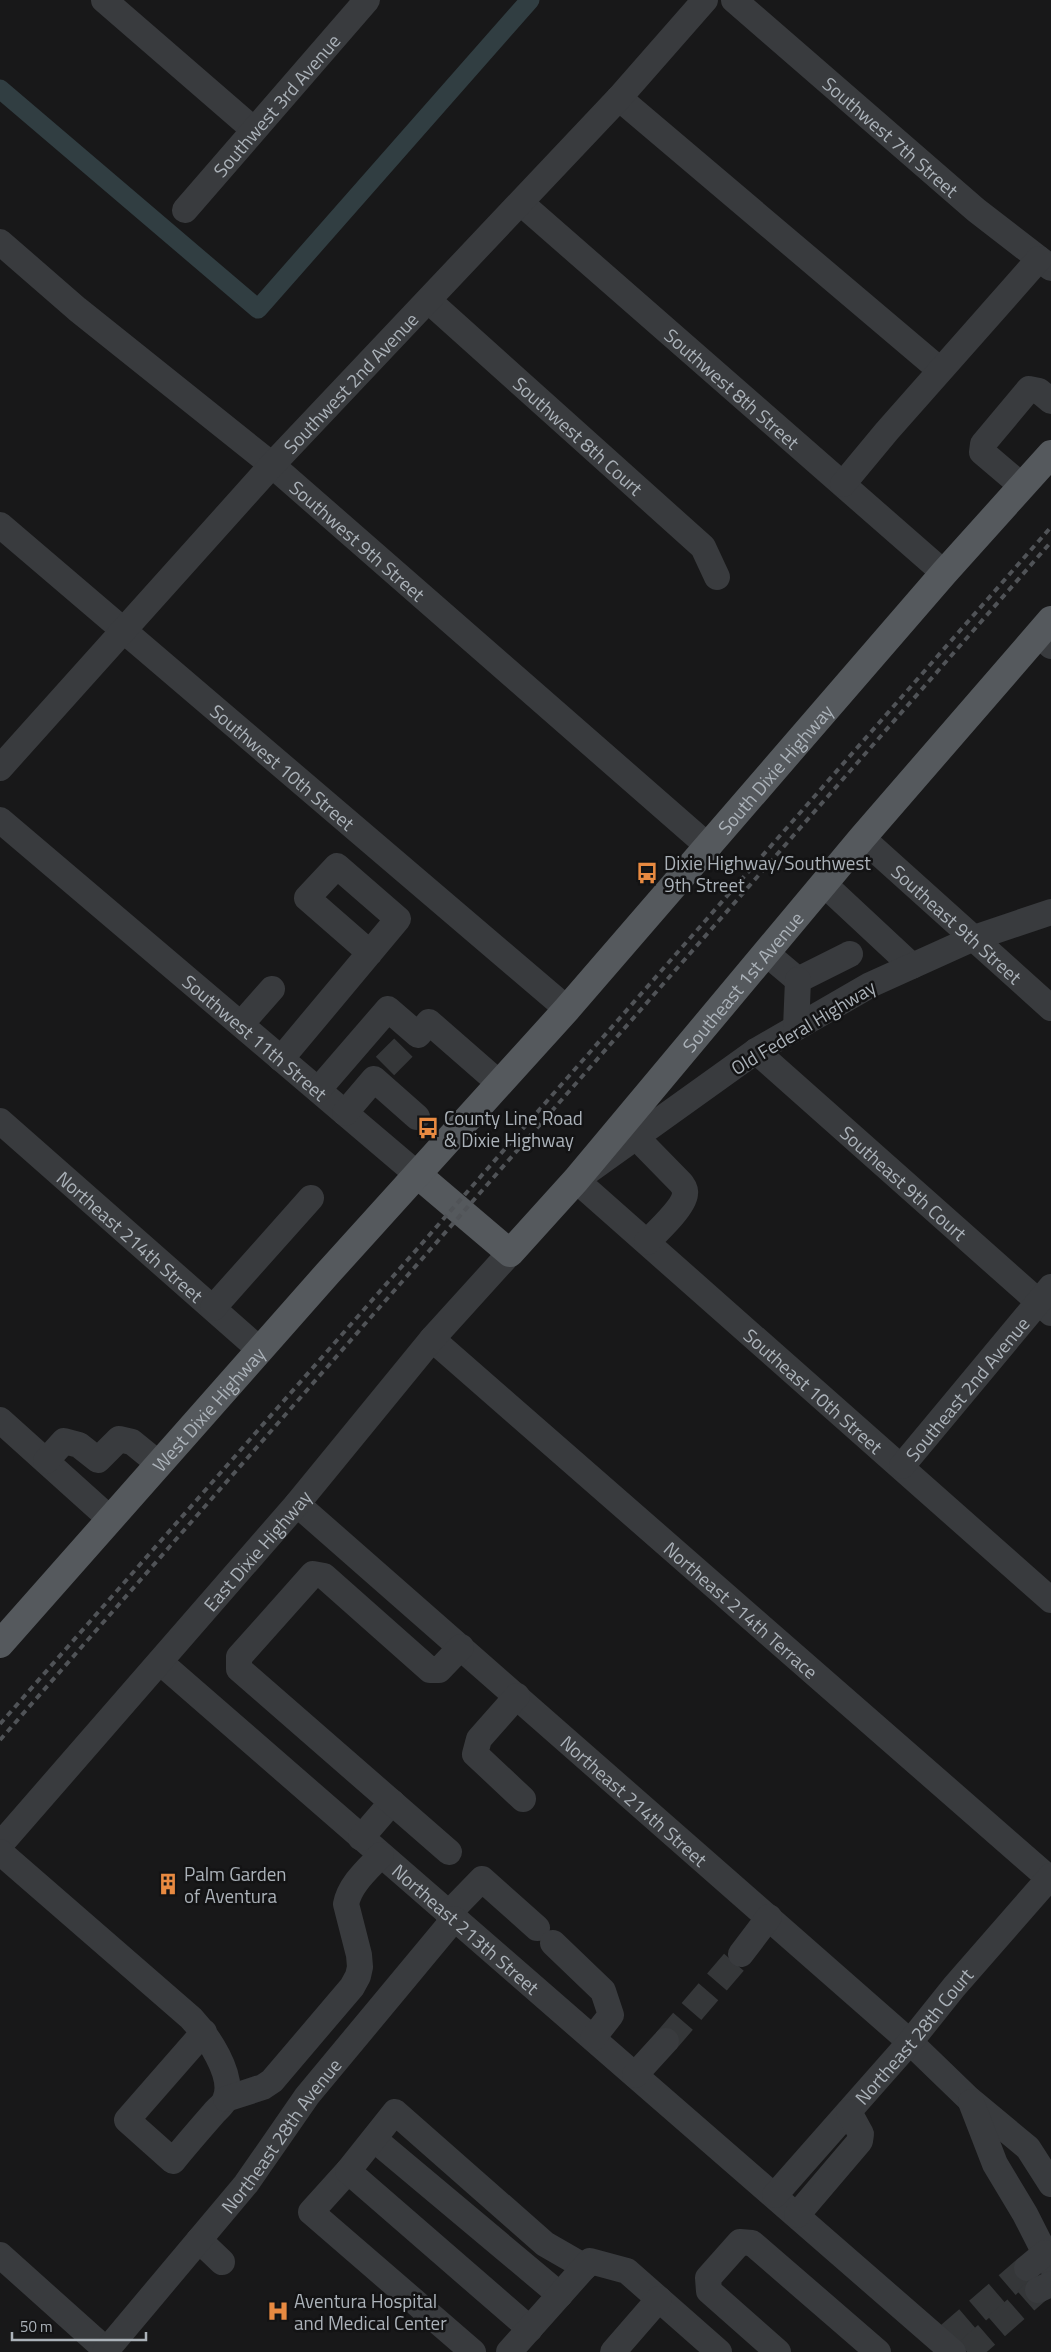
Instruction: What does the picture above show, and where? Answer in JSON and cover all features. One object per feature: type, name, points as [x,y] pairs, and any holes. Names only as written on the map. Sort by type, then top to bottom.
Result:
[{"type":"main road","name":"South Dixie Highway","points":[[418,1175],[567,1009],[944,573],[1051,454]]},
{"type":"main road","name":"Southeast 1st Avenue","points":[[510,1253],[576,1180],[862,838],[1047,633]]},
{"type":"main road","name":"Southwest 11th Street","points":[[418,1175],[510,1253]]},
{"type":"main road","name":"West Dixie Highway","points":[[0,1644],[260,1350],[418,1175]]},
{"type":"street","points":[[104,0],[254,130]]},
{"type":"street","name":"Southwest 3rd Avenue","points":[[185,210],[367,0]]},
{"type":"street","name":"Southwest 2nd Avenue","points":[[0,768],[272,465],[619,98],[705,0]]},
{"type":"street","name":"Southwest 7th Street","points":[[734,0],[976,210],[1046,262]]},
{"type":"street","points":[[619,98],[940,370]]},
{"type":"street","name":"Southwest 8th Street","points":[[521,203],[944,573]]},
{"type":"street","name":"Southwest 9th Street","points":[[0,242],[77,308],[272,465],[709,847]]},
{"type":"street","points":[[843,484],[940,370],[1046,262]]},
{"type":"street","name":"Southwest 8th Court","points":[[429,301],[703,547],[717,577]]},
{"type":"street","points":[[1022,486],[982,452],[983,444],[1029,389],[1040,391],[1051,401]]},
{"type":"street","name":"Southwest 10th Street","points":[[0,525],[567,1009]]},
{"type":"street","name":"Southwest 11th Street","points":[[0,820],[418,1175]]},
{"type":"street","name":"Southeast 9th Street","points":[[862,838],[1051,1008]]},
{"type":"street","points":[[824,884],[866,947],[912,966]]},
{"type":"street","name":"Old Federal Highway","points":[[576,1180],[756,1051],[870,985],[974,938],[1051,912]]},
{"type":"street","points":[[798,980],[866,947]]},
{"type":"street","points":[[766,952],[798,980]]},
{"type":"street","points":[[281,1058],[370,953]]},
{"type":"street","points":[[796,1028],[798,980]]},
{"type":"street","points":[[241,1024],[272,989]]},
{"type":"street","points":[[318,1090],[388,1009],[414,1038],[429,1022],[500,1084]]},
{"type":"street","name":"Southeast 9th Court","points":[[756,1051],[1047,1301]]},
{"type":"street","points":[[345,1113],[380,1073],[418,1117]]},
{"type":"street","name":"Northeast 214th Street","points":[[0,1121],[260,1350]]},
{"type":"street","points":[[636,1137],[681,1183],[685,1190],[685,1196],[680,1205],[647,1242]]},
{"type":"street","name":"Southeast 10th Street","points":[[576,1180],[902,1466],[1051,1600]]},
{"type":"street","points":[[213,1308],[311,1198]]},
{"type":"street","name":"East Dixie Highway","points":[[0,1845],[297,1504],[432,1339],[510,1253]]},
{"type":"street","name":"Southeast 2nd Avenue","points":[[902,1466],[1047,1301]]},
{"type":"street","name":"Northeast 214th Terrace","points":[[432,1339],[1050,1878]]},
{"type":"street","points":[[0,1420],[110,1519]]},
{"type":"street","points":[[46,1461],[64,1441],[80,1444],[98,1460],[119,1439],[132,1442],[159,1464]]},
{"type":"street","name":"Northeast 214th Street","points":[[297,1504],[769,1917],[910,2042],[970,2099],[1028,2148],[1051,2184]]},
{"type":"street","points":[[448,1852],[239,1669],[239,1657],[313,1574],[324,1576],[430,1670],[439,1670],[461,1647]]},
{"type":"street","name":"Northeast 213th Street","points":[[160,1662],[451,1916],[948,2343]]},
{"type":"street","points":[[517,1696],[479,1739],[475,1754],[523,1799]]},
{"type":"street","points":[[361,1838],[392,1802]]},
{"type":"street","points":[[0,1852],[176,2004],[204,2032],[221,2063],[226,2084],[226,2099]]},
{"type":"street","points":[[204,2032],[127,2120],[173,2161],[226,2099],[263,2087],[272,2081],[352,1987],[360,1967],[346,1904],[348,1894],[381,1855]]},
{"type":"street","name":"Northeast 28th Court","points":[[775,2195],[910,2042],[954,1987],[1050,1878]]},
{"type":"street","name":"Northeast 28th Avenue","points":[[105,2351],[246,2184],[307,2096],[482,1879],[546,1936],[603,1991],[611,2015],[593,2038]]},
{"type":"street","points":[[740,1954],[769,1917]]},
{"type":"street","points":[[635,2075],[666,2041]]},
{"type":"street","name":"Northeast 214th Street","points":[[970,2099],[995,2164],[1025,2214],[1042,2272]]},
{"type":"street","points":[[473,2352],[311,2212],[348,2171],[395,2112],[545,2244],[585,2267]]},
{"type":"street","points":[[797,2215],[860,2141],[861,2134],[849,2112]]},
{"type":"street","points":[[374,2139],[560,2295]]},
{"type":"street","points":[[348,2171],[530,2329]]},
{"type":"street","points":[[199,2240],[222,2262]]},
{"type":"street","points":[[778,2352],[709,2291],[708,2278],[740,2242],[752,2243],[878,2352]]},
{"type":"street","points":[[0,2255],[105,2351]]},
{"type":"street","points":[[509,2352],[590,2261],[627,2271],[719,2352]]},
{"type":"street","points":[[613,2352],[658,2299]]},
{"type":"waterway","points":[[0,89],[258,309],[530,0]]},
{"type":"tunnel","points":[[385,1066],[411,1040]]},
{"type":"tunnel","points":[[666,2041],[741,1954]]},
{"type":"tunnel","points":[[948,2336],[1027,2268]]},
{"type":"tunnel","points":[[967,2352],[1038,2290]]},
{"type":"railway","points":[[0,1724],[1051,527]]},
{"type":"railway","points":[[0,1740],[1051,542]]},
{"type":"place","name":"Dixie Highway/Southwest 9th Street","points":[[647,873]]},
{"type":"place","name":"County Line Road & Dixie Highway","points":[[428,1128]]},
{"type":"place","name":"Palm Garden of Aventura","points":[[168,1884]]},
{"type":"place","name":"Aventura Hospital and Medical Center","points":[[278,2311]]}]
